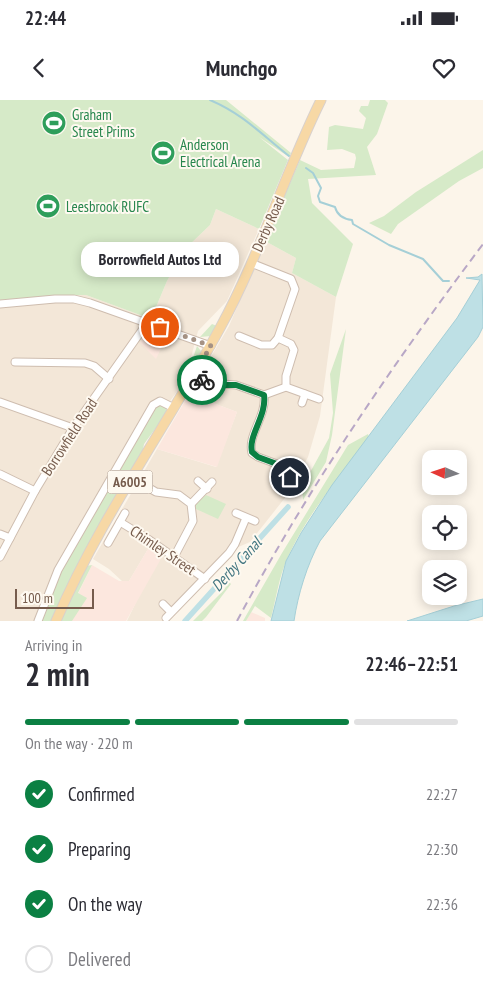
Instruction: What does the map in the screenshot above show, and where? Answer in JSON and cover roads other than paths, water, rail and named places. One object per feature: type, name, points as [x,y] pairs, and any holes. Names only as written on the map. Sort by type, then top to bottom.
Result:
[{"type":"main road","name":"Derby Road","points":[[211,346],[251,263],[321,100]]},
{"type":"main road","name":"A6005","points":[[56,621],[86,558],[211,346]]},
{"type":"street","points":[[240,336],[266,346],[272,345],[278,338],[295,285],[287,276],[251,263]]},
{"type":"street","points":[[0,304],[74,299],[211,346]]},
{"type":"street","name":"Borrowfield Road","points":[[0,557],[35,491],[73,428],[147,323]]},
{"type":"street","points":[[278,338],[291,344],[294,350],[286,376],[286,387]]},
{"type":"street","points":[[14,362],[85,363],[94,366],[109,378]]},
{"type":"street","points":[[193,375],[208,383],[236,385],[264,395],[286,387],[319,399]]},
{"type":"street","points":[[302,403],[305,394]]},
{"type":"street","points":[[264,395],[265,406],[251,445],[252,452],[258,457],[293,470]]},
{"type":"street","points":[[38,621],[58,570],[153,405],[160,401],[174,408]]},
{"type":"street","points":[[0,402],[73,428]]},
{"type":"street","points":[[0,474],[35,491]]},
{"type":"street","points":[[132,478],[156,492],[179,495],[191,504],[193,522],[174,557]]},
{"type":"street","points":[[198,481],[207,489]]},
{"type":"street","points":[[191,504],[212,482]]},
{"type":"street","name":"Chimley Street","points":[[108,543],[125,513]]},
{"type":"street","points":[[236,513],[256,521]]},
{"type":"street","points":[[163,604],[168,615],[204,580],[235,544],[246,518]]},
{"type":"street","name":"Chimley Street","points":[[120,522],[174,557],[204,580]]},
{"type":"street","points":[[0,534],[10,538]]},
{"type":"water","points":[[482,274],[483,327],[478,337],[320,541],[304,580],[294,621],[271,621],[286,561],[301,533],[332,485],[457,318],[480,280],[466,278],[478,277]]},
{"type":"water","points":[[483,599],[483,616],[466,621],[407,621],[454,606],[467,605],[467,603]]},
{"type":"waterway","points":[[210,100],[242,118],[289,156]]},
{"type":"waterway","points":[[306,168],[313,173],[321,188],[318,196],[320,202],[335,207],[341,216],[352,220],[353,224],[389,245],[423,259],[443,281],[449,281]]},
{"type":"waterway","name":"Derby Canal","points":[[185,621],[288,507]]},
{"type":"railway","points":[[237,621],[322,475],[384,381],[483,244]]},
{"type":"place","name":"Graham Street Prims","points":[[54,123]]},
{"type":"place","name":"Anderson Electrical Arena","points":[[163,153]]},
{"type":"place","name":"Leesbrook RUFC","points":[[48,206]]},
{"type":"place","name":"Borrowfield Autos Ltd","points":[[160,327]]}]
